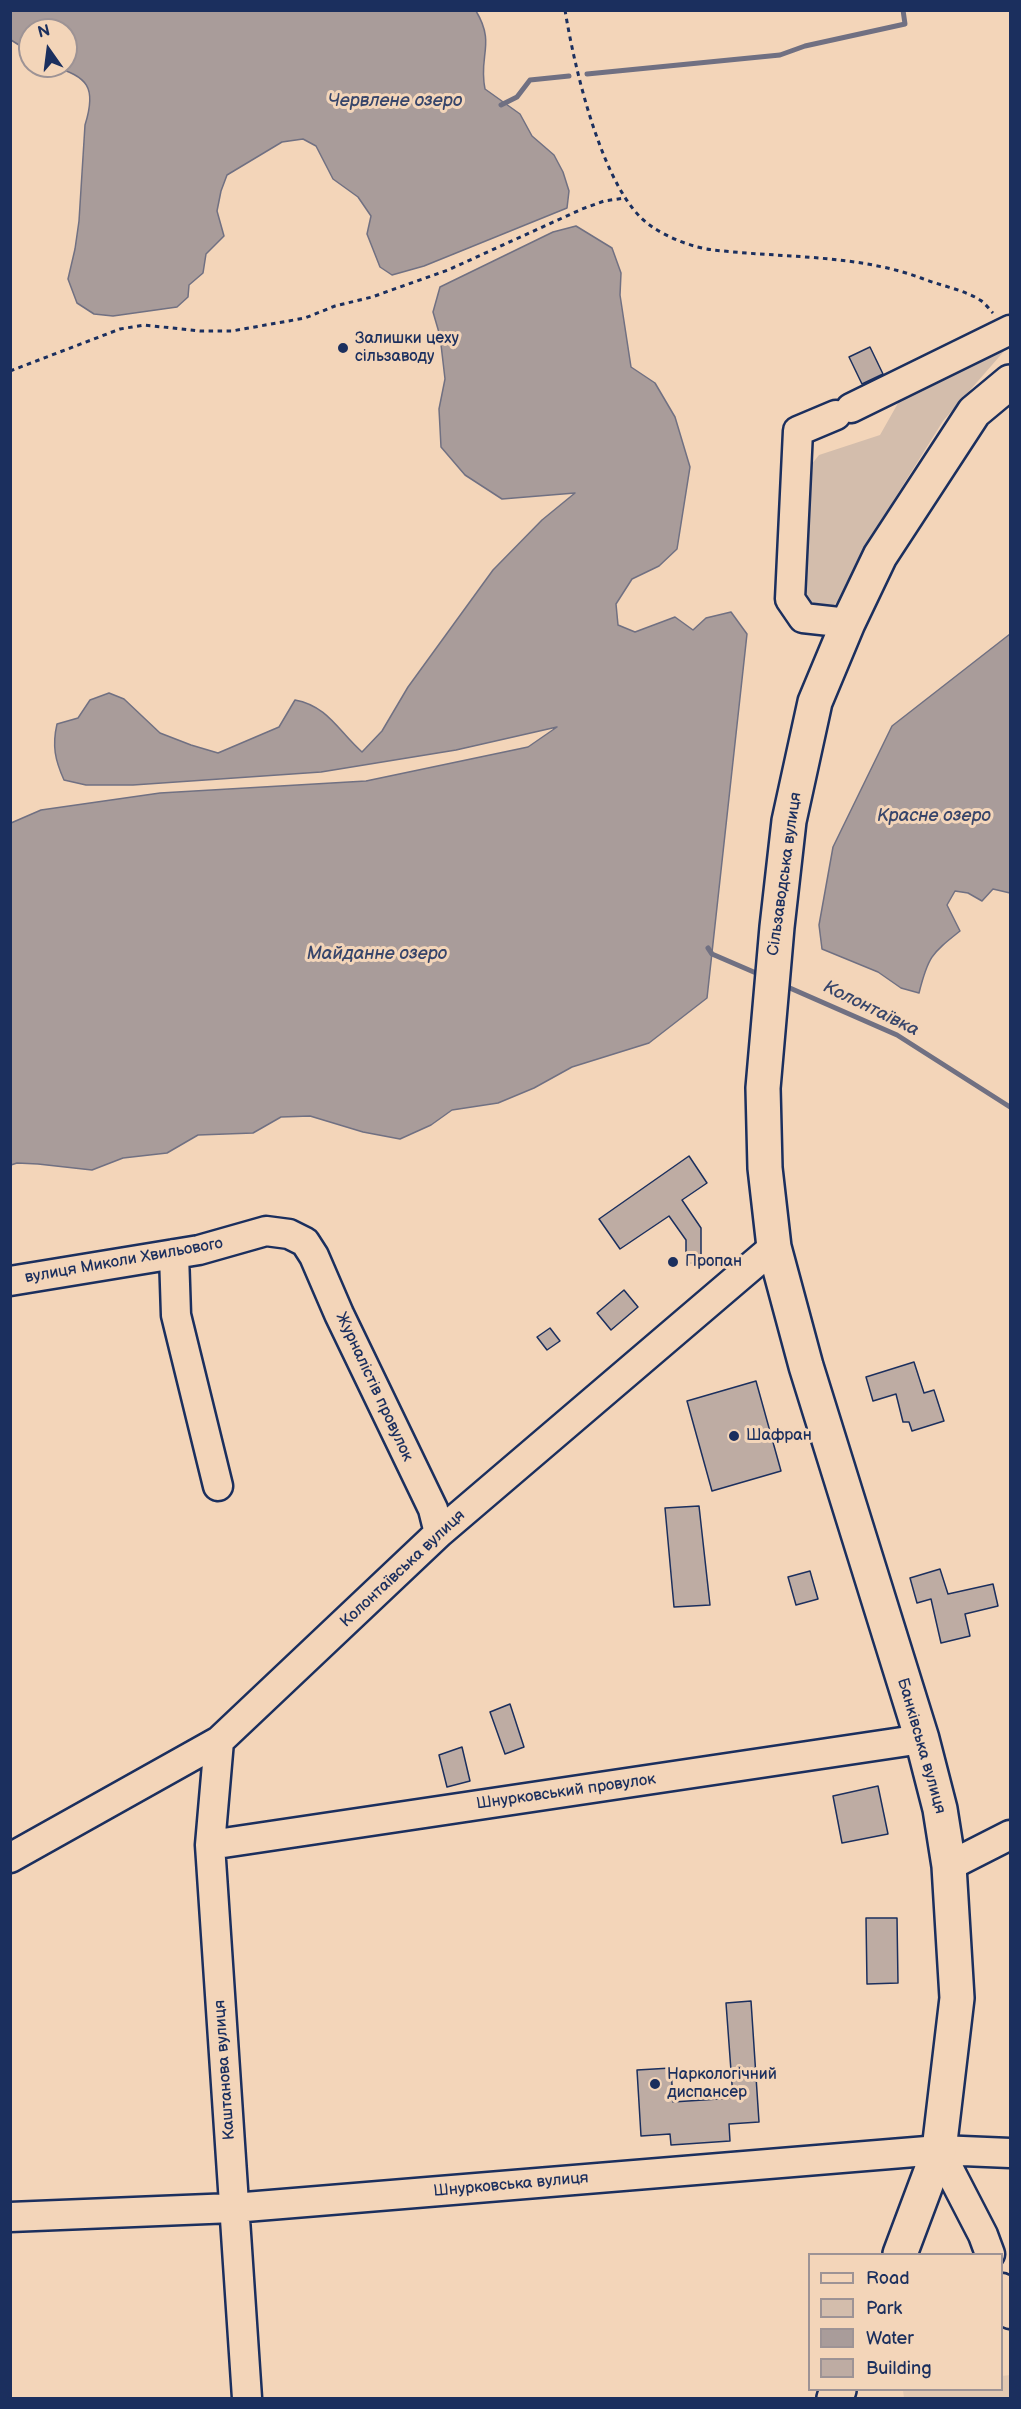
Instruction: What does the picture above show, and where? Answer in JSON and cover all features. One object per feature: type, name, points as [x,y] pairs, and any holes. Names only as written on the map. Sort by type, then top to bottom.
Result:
[{"type":"main road","name":"Сільзаводська вулиця","points":[[774,1247],[765,1168],[762,1088],[789,821],[815,702],[848,623],[880,556],[974,412],[1011,382]]},
{"type":"main road","name":"Банківська вулиця","points":[[774,1247],[809,1377],[922,1738],[940,1809],[949,1866],[957,1998],[939,2150],[900,2253]]},
{"type":"street","points":[[848,623],[803,618],[790,598],[798,431],[843,412],[1010,330]]},
{"type":"street","name":"вулиця Миколи Хвильового","points":[[10,1281],[199,1250],[266,1231],[289,1234],[305,1242]]},
{"type":"street","name":"Журналістів провулок","points":[[305,1242],[314,1256],[339,1314],[433,1509],[439,1533]]},
{"type":"street","name":"Колонтаївська вулиця","points":[[15,1853],[219,1741],[439,1533],[774,1247]]},
{"type":"street","points":[[174,1254],[176,1315],[218,1486]]},
{"type":"street","name":"Шнурковський провулок","points":[[210,1845],[922,1738]]},
{"type":"street","name":"Каштанова вулиця","points":[[219,1741],[210,1845],[247,2398]]},
{"type":"street","points":[[949,1866],[1011,1835]]},
{"type":"street","points":[[939,2150],[983,2235],[990,2253]]},
{"type":"street","name":"Шнурковська вулиця","points":[[10,2217],[233,2208],[939,2150],[1011,2153]]},
{"type":"street","points":[[1003,2291],[1011,2314]]},
{"type":"path","points":[[565,10],[583,94],[602,150],[626,198],[650,226],[677,240],[711,250],[815,258],[901,271],[981,300],[1010,330]]},
{"type":"path","points":[[10,371],[120,329],[144,325],[200,331],[232,331],[305,318],[334,306],[372,297],[448,270],[582,209],[604,201],[626,198]]},
{"type":"shaded area","points":[[1010,2375],[1010,2398],[904,2398],[903,2391],[1003,2391],[1003,2376]]},
{"type":"green space","points":[[1001,341],[1006,349],[943,421],[895,498],[845,596],[831,607],[801,608],[803,475],[819,455],[880,435],[906,389]]},
{"type":"water","name":"Червлене озеро","points":[[11,10],[476,11],[485,32],[483,78],[485,89],[520,114],[532,136],[554,155],[569,191],[567,208],[424,266],[392,275],[380,267],[367,234],[371,216],[358,197],[333,179],[316,146],[303,139],[282,142],[227,175],[217,211],[224,236],[206,254],[203,273],[189,285],[188,297],[177,307],[113,316],[94,314],[77,303],[68,279],[79,221],[85,125],[90,101],[86,85],[78,77],[78,18],[18,18],[18,44],[11,40]]},
{"type":"water","name":"Майданне озеро","points":[[576,226],[612,248],[621,273],[620,295],[631,367],[655,383],[675,417],[690,467],[677,549],[659,566],[632,579],[616,604],[618,625],[635,632],[675,617],[693,630],[706,618],[731,612],[747,634],[707,998],[649,1043],[572,1067],[534,1088],[498,1103],[452,1110],[431,1125],[400,1139],[363,1132],[310,1116],[281,1117],[253,1133],[198,1135],[167,1153],[123,1158],[92,1170],[38,1164],[11,1165],[11,823],[41,810],[160,793],[366,781],[528,747],[557,727],[456,750],[321,772],[133,785],[86,785],[64,780],[58,766],[55,746],[57,724],[78,718],[90,700],[109,693],[124,699],[160,733],[218,753],[279,727],[295,700],[306,703],[325,714],[362,752],[382,731],[408,687],[493,570],[542,520],[575,493],[502,499],[465,475],[441,447],[439,409],[445,379],[440,336],[433,312],[440,287],[553,232]]},
{"type":"water","name":"Красне озеро","points":[[1010,634],[1010,893],[993,889],[982,901],[968,893],[955,891],[947,905],[960,931],[932,957],[925,971],[919,993],[901,988],[878,972],[822,949],[819,925],[833,847],[892,726]]},
{"type":"building","points":[[870,347],[883,374],[862,384],[849,357]]},
{"type":"building","points":[[689,1156],[707,1183],[682,1200],[701,1228],[701,1263],[686,1263],[686,1240],[669,1216],[620,1249],[599,1219]]},
{"type":"building","points":[[624,1290],[638,1307],[611,1330],[597,1313]]},
{"type":"building","points":[[550,1328],[560,1341],[547,1350],[537,1337]]},
{"type":"building","points":[[914,1362],[924,1393],[934,1390],[944,1421],[912,1431],[909,1422],[903,1422],[896,1394],[873,1401],[866,1377]]},
{"type":"building","name":"Шафран","points":[[756,1381],[781,1471],[712,1491],[687,1401]]},
{"type":"building","points":[[699,1506],[710,1605],[674,1607],[665,1508]]},
{"type":"building","points":[[940,1569],[948,1594],[993,1584],[998,1606],[965,1614],[970,1636],[941,1643],[931,1599],[917,1603],[910,1578]]},
{"type":"building","points":[[810,1571],[818,1599],[796,1605],[788,1577]]},
{"type":"building","points":[[510,1704],[524,1747],[505,1754],[490,1712]]},
{"type":"building","points":[[462,1747],[470,1781],[447,1787],[439,1755]]},
{"type":"building","points":[[878,1786],[888,1834],[842,1843],[833,1796]]},
{"type":"building","points":[[866,1918],[897,1918],[898,1983],[867,1984]]},
{"type":"building","name":"Наркологічний диспансер","points":[[751,2001],[759,2122],[729,2124],[730,2141],[671,2145],[670,2134],[641,2136],[637,2070],[671,2068],[673,2102],[733,2098],[726,2003]]},
{"type":"waterway","points":[[587,74],[780,55],[805,46],[905,24],[903,10]]},
{"type":"waterway","points":[[501,105],[517,97],[530,80],[569,76]]},
{"type":"waterway","name":"Колонтаївка","points":[[708,948],[712,954],[763,976]]},
{"type":"waterway","name":"Колонтаївка","points":[[783,985],[897,1035],[1010,1107]]},
{"type":"place","name":"Залишки цеху сільзаводу","points":[[343,348]]},
{"type":"place","name":"Пропан","points":[[673,1262]]},
{"type":"place","name":"Шафран","points":[[734,1436]]},
{"type":"place","name":"Наркологічний диспансер","points":[[655,2084]]}]
